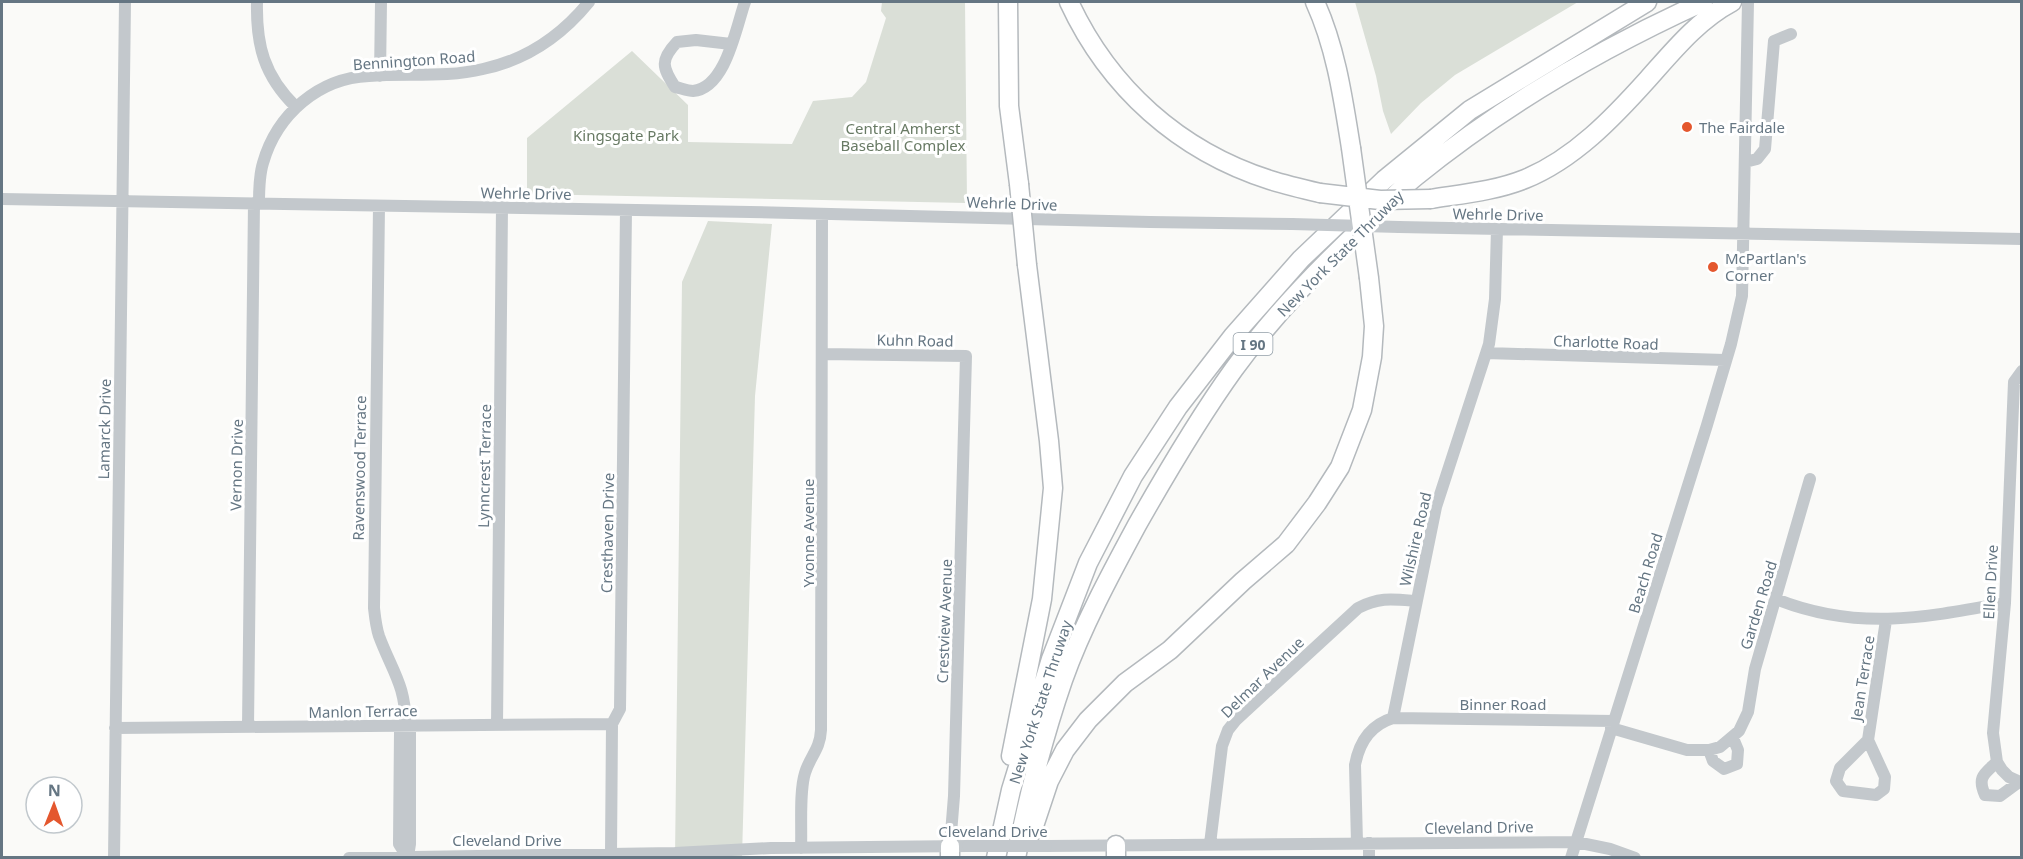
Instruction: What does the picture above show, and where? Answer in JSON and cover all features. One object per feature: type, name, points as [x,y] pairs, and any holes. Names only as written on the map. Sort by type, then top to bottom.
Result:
[{"type":"highway","points":[[1000,836],[1005,785],[1042,599],[1053,488],[1009,106],[1008,2]]},
{"type":"highway","points":[[1069,2],[1082,29],[1101,59],[1125,88],[1152,114],[1186,141],[1269,179],[1320,193],[1380,200],[1431,199],[1487,190],[1524,179],[1560,160],[1611,120],[1686,36],[1732,2]]},
{"type":"highway","points":[[1027,858],[1034,822],[1049,781],[1065,750],[1088,720],[1125,683],[1170,650],[1286,544],[1317,503],[1340,467],[1362,410],[1372,357],[1374,327],[1369,278],[1340,81],[1325,24],[1315,2]]},
{"type":"highway","name":"New York State Thruway","points":[[996,858],[1011,790],[1051,659],[1088,563],[1133,476],[1178,407],[1233,336],[1301,259],[1384,180],[1470,110],[1647,2]]},
{"type":"highway","name":"New York State Thruway","points":[[1016,858],[1042,746],[1064,677],[1092,614],[1123,551],[1194,429],[1234,369],[1269,324],[1334,254],[1413,178],[1473,134],[1566,73],[1703,2]]},
{"type":"street","name":"Lamarck Drive","points":[[114,858],[125,2]]},
{"type":"street","points":[[257,2],[256,25],[262,56],[274,81],[296,107]]},
{"type":"street","points":[[380,76],[381,2]]},
{"type":"street","name":"Bennington Road","points":[[256,203],[259,180],[268,148],[280,126],[310,95],[353,78],[450,75],[496,66],[547,42],[567,26],[589,2]]},
{"type":"street","points":[[731,44],[696,40],[677,42],[666,54],[665,72],[675,87],[694,91],[712,83],[723,68],[731,44],[745,2]]},
{"type":"street","name":"Beach Road","points":[[1571,858],[1707,425],[1742,296],[1748,2]]},
{"type":"street","points":[[1745,162],[1757,159],[1765,149],[1774,41],[1791,34]]},
{"type":"street","name":"Wehrle Drive","points":[[2,199],[502,207],[1497,230],[2022,239]]},
{"type":"street","name":"Vernon Drive","points":[[248,727],[256,203]]},
{"type":"street","name":"Ravenswood Terrace","points":[[379,206],[374,608],[378,634],[399,683],[406,706],[405,725],[410,733],[405,786],[410,844],[408,857]]},
{"type":"street","name":"Lynncrest Terrace","points":[[497,725],[502,207]]},
{"type":"street","name":"Cresthaven Drive","points":[[611,854],[612,724],[620,710],[626,210]]},
{"type":"street","name":"Yvonne Avenue","points":[[801,848],[804,781],[808,765],[818,749],[821,730],[822,214]]},
{"type":"street","name":"Wilshire Road","points":[[1393,718],[1436,507],[1486,353],[1495,299],[1497,230]]},
{"type":"street","name":"Charlotte Road","points":[[1486,353],[1725,360]]},
{"type":"street","name":"Kuhn Road","points":[[823,354],[966,356],[965,397]]},
{"type":"street","name":"Ellen Drive","points":[[1997,762],[1993,733],[2005,603],[2014,382],[2022,372]]},
{"type":"street","name":"Crestview Avenue","points":[[956,850],[954,796],[965,397]]},
{"type":"street","name":"Garden Road","points":[[1733,738],[1744,723],[1748,712],[1755,669],[1810,479]]},
{"type":"street","name":"Delmar Avenue","points":[[1210,844],[1222,746],[1228,730],[1236,720],[1358,608],[1386,598],[1416,601]]},
{"type":"street","points":[[1776,599],[1800,609],[1843,618],[1886,620],[1917,618],[2005,603]]},
{"type":"street","name":"Jean Terrace","points":[[1868,740],[1840,768],[1836,781],[1843,791],[1876,795],[1884,789],[1885,777],[1868,740],[1886,620]]},
{"type":"street","points":[[1369,858],[1363,843],[1355,765],[1361,743],[1377,725],[1393,718]]},
{"type":"street","name":"Binner Road","points":[[1393,718],[1613,724]]},
{"type":"street","name":"Manlon Terrace","points":[[115,728],[612,724]]},
{"type":"street","points":[[1613,724],[1687,750],[1709,750],[1720,747],[1733,738],[1738,750],[1737,764],[1724,770],[1713,761],[1709,750]]},
{"type":"street","points":[[1997,762],[2009,777],[2020,782],[2000,796],[1985,795],[1981,784],[1983,775],[1997,762]]},
{"type":"street","name":"Cleveland Drive","points":[[349,858],[801,848],[894,852],[1050,846],[1116,851],[1256,843],[1576,842],[1610,849],[1635,858]]},
{"type":"street","points":[[1255,858],[1256,843]]},
{"type":"green space","points":[[882,2],[965,2],[967,203],[527,194],[527,138],[632,51],[688,105],[688,142],[792,144],[813,101],[852,97],[866,82],[886,18],[881,11]]},
{"type":"green space","points":[[1355,2],[1578,2],[1455,75],[1421,103],[1391,134]]},
{"type":"green space","points":[[708,221],[772,224],[755,396],[742,857],[675,858],[682,282]]},
{"type":"place","name":"The Fairdale","points":[[1687,127]]},
{"type":"place","name":"McPartlan's Corner","points":[[1713,267]]},
{"type":"park label","name":"Kingsgate Park","points":[[626,135]]},
{"type":"park label","name":"Central Amherst Baseball Complex","points":[[903,136]]}]
